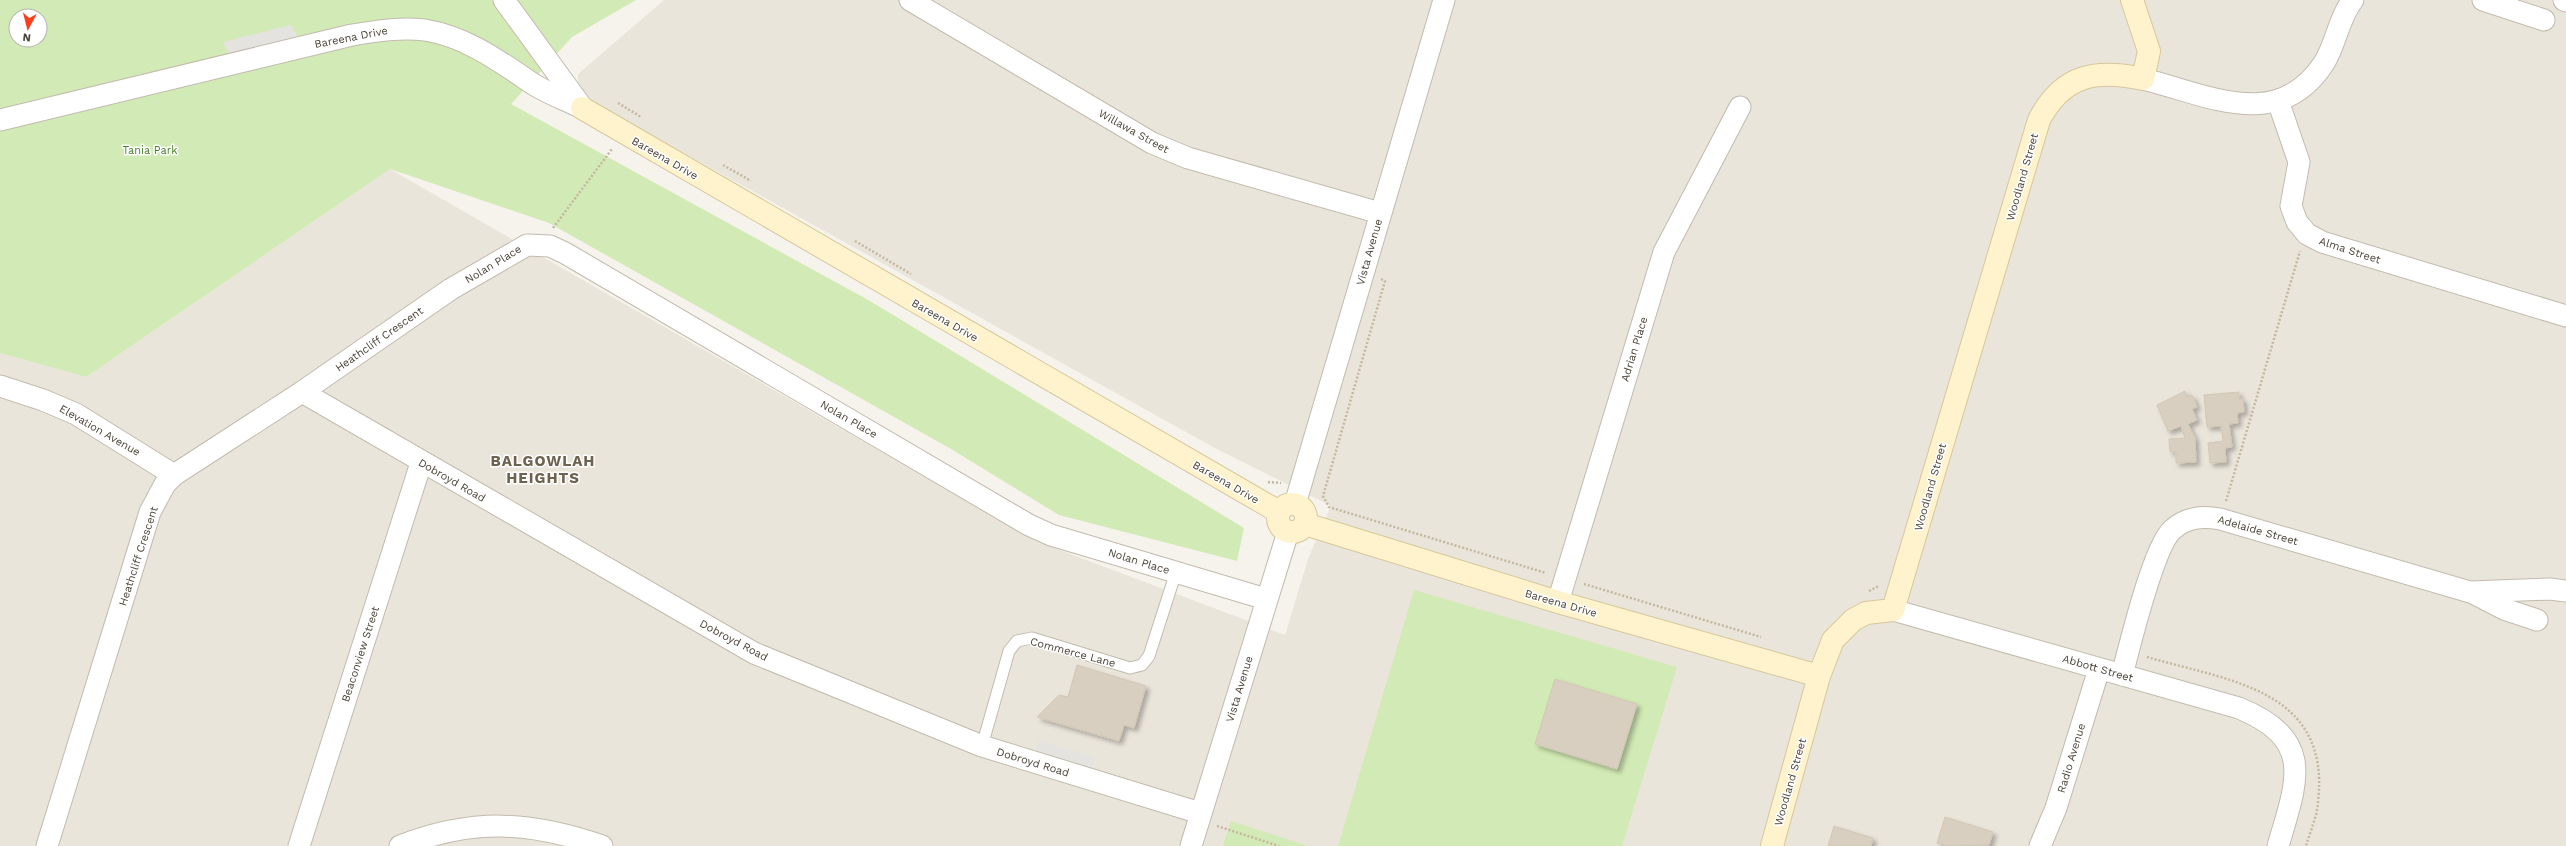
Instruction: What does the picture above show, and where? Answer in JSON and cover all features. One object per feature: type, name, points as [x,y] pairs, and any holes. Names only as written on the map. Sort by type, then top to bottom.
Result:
[{"type":"street","points":[[504,0],[582,108]]},
{"type":"street","name":"Willawa Street","points":[[910,0],[1152,142],[1188,158],[1380,213]]},
{"type":"street","name":"Vista Avenue","points":[[1287,508],[1363,274],[1444,0]]},
{"type":"street","points":[[2132,0],[2149,51],[2144,78],[2219,100],[2241,104],[2278,101],[2293,93],[2309,81],[2323,64],[2354,0]]},
{"type":"street","points":[[2483,0],[2544,20]]},
{"type":"street","name":"Bareena Drive","points":[[0,120],[376,31],[409,29],[446,35],[465,42],[514,70],[547,92],[582,108],[623,134],[1287,508]]},
{"type":"street","points":[[514,70],[529,71],[536,65],[538,56],[534,43]]},
{"type":"street","name":"Woodland Street","points":[[1772,846],[1819,676],[1830,646],[1840,630],[1866,614],[1893,610],[2039,120],[2056,94],[2080,78],[2100,74],[2121,74],[2144,78]]},
{"type":"street","name":"Alma Street","points":[[2278,101],[2299,162],[2291,206],[2297,222],[2307,234],[2322,242],[2566,316]]},
{"type":"street","name":"Adrian Place","points":[[1558,602],[1664,252],[1740,107]]},
{"type":"street","name":"Nolan Place","points":[[451,289],[520,247],[541,245],[565,253],[1029,525],[1051,535],[1266,599]]},
{"type":"street","name":"Heathcliff Crescent","points":[[47,846],[150,512],[165,484],[174,474],[302,392],[451,289]]},
{"type":"street","name":"Elevation Avenue","points":[[0,386],[43,400],[76,414],[174,474]]},
{"type":"street","name":"Dobroyd Road","points":[[302,392],[421,463],[754,653],[982,746],[1200,813]]},
{"type":"street","name":"Beaconview Street","points":[[303,843],[421,463]]},
{"type":"street","points":[[1287,508],[1305,513],[1296,528]]},
{"type":"street","name":"Adelaide Street","points":[[2122,674],[2163,542],[2180,523],[2193,518],[2220,519],[2470,592],[2504,609],[2537,620]]},
{"type":"street","name":"Vista Avenue","points":[[1191,846],[1266,599],[1296,528]]},
{"type":"street","name":"Bareena Drive","points":[[1296,528],[1819,676]]},
{"type":"street","name":"Adelaide Street","points":[[2470,592],[2550,589],[2566,591]]},
{"type":"street","name":"Abbott Street","points":[[1893,610],[2099,669],[2122,674],[2258,716],[2271,725],[2290,747],[2296,774],[2294,789],[2278,846]]},
{"type":"street","name":"Radio Avenue","points":[[2040,846],[2056,808],[2099,669]]},
{"type":"street","points":[[400,846],[448,831],[491,826],[541,829],[562,833],[602,846]]},
{"type":"lane","name":"Commerce Lane","points":[[982,746],[1009,651],[1017,641],[1032,638],[1130,668],[1142,665],[1149,656],[1176,572]]},
{"type":"path","points":[[541,245],[623,134]]},
{"type":"path","points":[[2220,519],[2301,245],[2307,234]]},
{"type":"path","points":[[1363,274],[1385,281],[1324,496],[1328,507],[1767,638]]},
{"type":"path","points":[[1331,445],[1338,445]]},
{"type":"path","points":[[1341,516],[1348,516],[1349,514]]},
{"type":"path","points":[[1868,592],[1882,584]]},
{"type":"path","points":[[1200,813],[1215,825],[1279,846]]},
{"type":"shaded area","points":[[664,0],[2566,0],[2566,846],[0,846],[0,353],[86,377],[390,169],[1036,541],[1285,635],[1308,559],[1331,506],[1213,447],[578,94],[578,74]]},
{"type":"shaded area","points":[[291,25],[298,37],[229,55],[223,42]]},
{"type":"shaded area","points":[[1039,740],[1095,757],[1092,768],[1035,751]]},
{"type":"green space","name":"Tania Park","points":[[0,0],[636,0],[572,37],[511,104],[870,301],[1244,528],[1237,561],[1059,515],[951,449],[549,223],[390,169],[86,377],[0,353]]},
{"type":"green space","points":[[1414,590],[1677,667],[1622,846],[1338,846]]},
{"type":"green space","points":[[1231,821],[1308,846],[1223,846]]},
{"type":"building","points":[[2185,391],[2187,397],[2192,395],[2197,407],[2192,409],[2197,420],[2188,424],[2195,438],[2196,462],[2176,463],[2176,452],[2170,452],[2169,439],[2185,438],[2181,426],[2168,431],[2157,405]]},
{"type":"building","points":[[2239,392],[2239,399],[2243,399],[2244,412],[2237,413],[2238,423],[2229,424],[2232,447],[2225,448],[2226,462],[2210,463],[2208,443],[2223,441],[2221,426],[2207,427],[2204,395]]},
{"type":"building","points":[[1077,665],[1146,686],[1134,728],[1124,725],[1119,741],[1037,717],[1059,695],[1068,697]]},
{"type":"building","points":[[1555,679],[1637,704],[1617,769],[1535,744]]},
{"type":"building","points":[[1945,817],[1993,832],[1989,845],[1949,846],[1937,843]]},
{"type":"building","points":[[1834,826],[1873,838],[1871,846],[1828,846]]},
{"type":"district","name":"BALGOWLAH HEIGHTS","points":[[543,470]]}]
